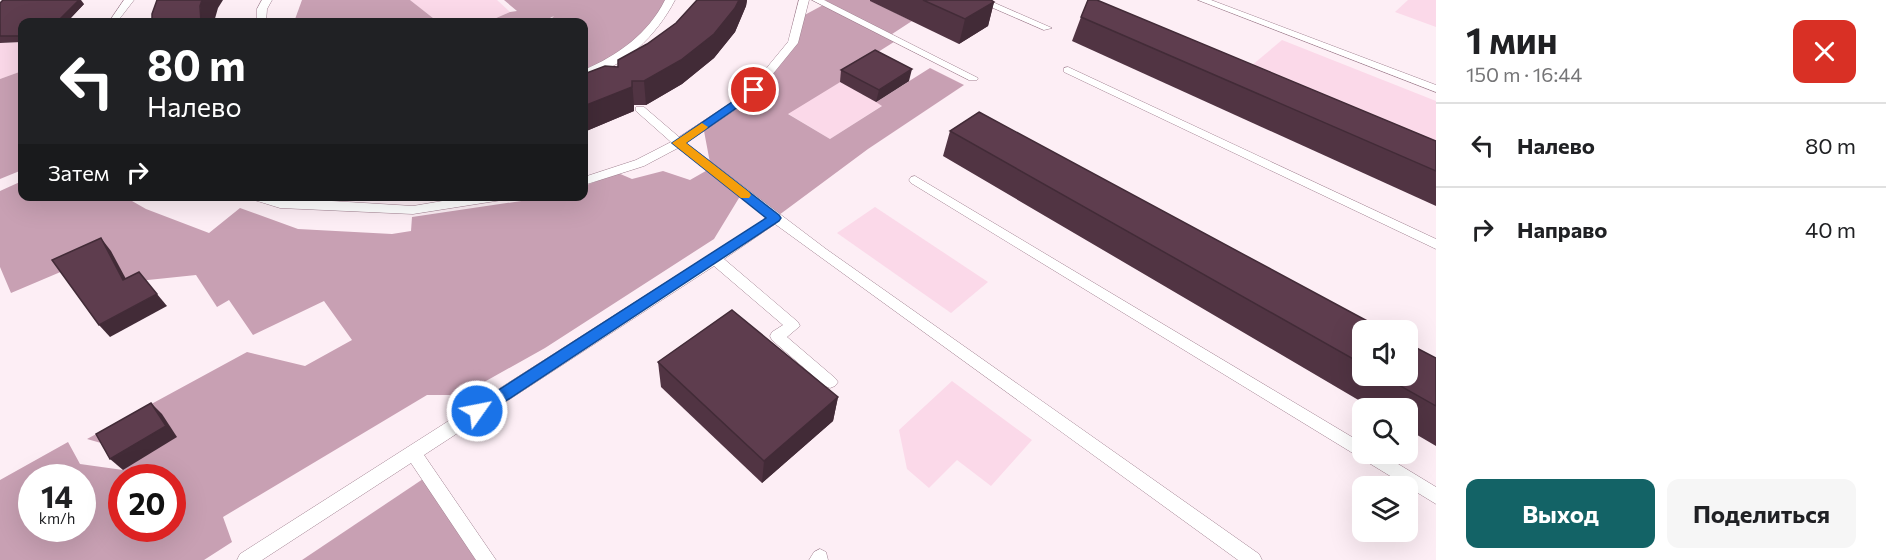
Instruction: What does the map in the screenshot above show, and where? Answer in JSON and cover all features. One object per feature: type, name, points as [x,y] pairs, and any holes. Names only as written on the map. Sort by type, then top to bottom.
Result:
[{"type":"lane","points":[[116,18],[129,0]]},
{"type":"lane","points":[[261,18],[262,9],[267,0]]},
{"type":"lane","points":[[591,74],[650,32],[665,13],[670,0]]},
{"type":"lane","points":[[588,180],[640,163],[678,143],[750,95],[794,43],[804,0]]},
{"type":"lane","points":[[817,0],[973,78]]},
{"type":"lane","points":[[981,0],[1047,28]]},
{"type":"lane","points":[[1203,0],[1436,89]]},
{"type":"lane","points":[[1068,70],[1436,244]]},
{"type":"lane","points":[[640,109],[678,143],[775,218],[1011,390],[1253,560]]},
{"type":"lane","points":[[915,180],[1352,445]]},
{"type":"lane","points":[[271,201],[280,204],[413,210],[470,201]]},
{"type":"lane","points":[[246,560],[715,259],[775,218]]},
{"type":"lane","points":[[715,259],[793,326],[777,336],[830,382]]},
{"type":"lane","points":[[413,453],[487,560]]},
{"type":"lane","points":[[1384,464],[1436,496]]},
{"type":"shaded area","points":[[302,0],[410,0],[433,18],[295,18]]},
{"type":"shaded area","points":[[410,0],[497,0],[510,12],[496,18],[433,18]]},
{"type":"shaded area","points":[[504,0],[670,0],[650,32],[588,71],[588,18],[552,18],[554,16],[550,18],[496,18],[517,11]]},
{"type":"shaded area","points":[[826,0],[872,0],[912,21],[889,36],[897,40],[867,59],[873,62],[788,114],[830,139],[882,106],[876,102],[930,68],[964,85],[868,149],[775,218],[742,193],[714,239],[545,348],[461,395],[427,395],[223,517],[232,542],[204,560],[0,560],[0,480],[18,470],[18,542],[96,542],[96,466],[108,468],[108,542],[186,542],[186,464],[119,464],[108,445],[87,439],[247,352],[305,366],[352,340],[324,301],[253,335],[229,300],[217,307],[196,275],[119,283],[110,251],[11,293],[0,267],[0,191],[18,183],[18,201],[132,201],[146,209],[209,233],[240,208],[298,229],[392,234],[411,231],[412,217],[521,201],[588,201],[588,184],[618,173],[632,179],[663,171],[690,180],[711,168],[704,131],[754,90],[793,43],[799,18],[825,4]]},
{"type":"shaded area","points":[[1408,0],[1436,0],[1436,27],[1395,12]]},
{"type":"shaded area","points":[[1282,40],[1436,101],[1436,143],[1251,66]]},
{"type":"shaded area","points":[[18,42],[18,72],[0,79],[0,43]]},
{"type":"shaded area","points":[[18,72],[18,172],[0,179],[0,79]]},
{"type":"shaded area","points":[[840,82],[883,105],[830,139],[787,113]]},
{"type":"shaded area","points":[[875,207],[988,282],[951,313],[837,233]]},
{"type":"shaded area","points":[[952,381],[1032,440],[991,486],[957,460],[929,488],[907,469],[899,430]]},
{"type":"shaded area","points":[[68,442],[80,464],[29,464]]},
{"type":"shaded area","points":[[423,479],[482,560],[302,560]]},
{"type":"building","points":[[3,0],[79,0],[61,18],[18,18],[18,36],[0,36],[0,3]]},
{"type":"building","points":[[157,0],[202,0],[201,18],[152,18]]},
{"type":"building","points":[[697,0],[739,0],[714,34],[681,60],[644,81],[632,81],[632,87],[588,104],[588,72],[605,66],[618,67],[618,60],[647,44],[676,23]]},
{"type":"building","points":[[923,0],[991,0],[994,2],[965,19]]},
{"type":"building","points":[[1088,0],[1097,0],[1436,141],[1436,171],[1081,17]]},
{"type":"building","points":[[875,50],[912,69],[879,90],[841,70]]},
{"type":"building","points":[[979,112],[1365,320],[1352,320],[1352,358],[950,131]]},
{"type":"building","points":[[101,238],[123,280],[139,272],[157,294],[99,325],[52,260]]},
{"type":"building","points":[[732,310],[838,397],[764,461],[658,362]]},
{"type":"building","points":[[1418,349],[1436,358],[1436,406],[1401,386],[1418,386]]},
{"type":"building","points":[[151,403],[166,426],[110,459],[96,434]]},
{"type":"slow traffic","points":[[702,127],[678,143],[745,195]]},
{"type":"route","points":[[477,411],[775,218],[678,143],[750,95],[754,90]]}]
